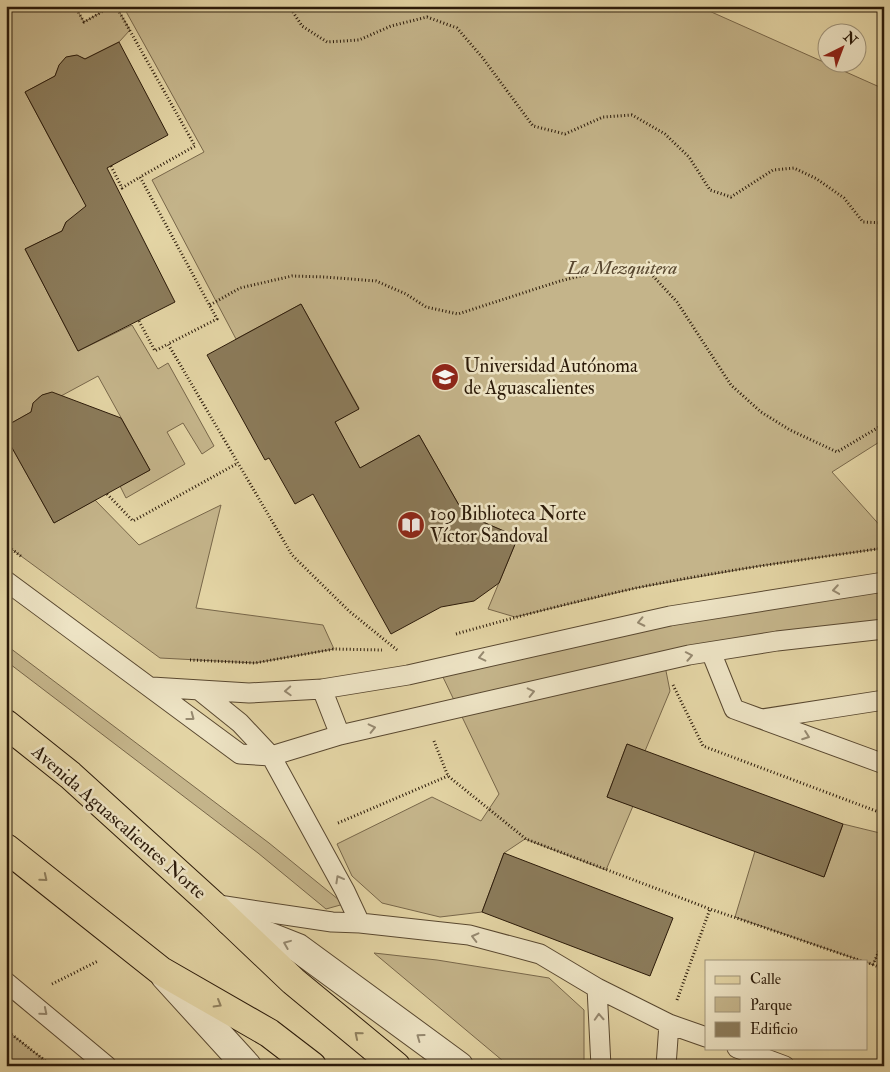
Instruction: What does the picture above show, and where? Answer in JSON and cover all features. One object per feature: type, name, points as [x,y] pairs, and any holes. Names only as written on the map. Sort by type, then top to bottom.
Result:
[{"type":"main road","name":"Avenida Aguascalientes Norte","points":[[6,724],[70,775],[221,912],[293,981],[396,1066]]},
{"type":"main road","points":[[6,848],[161,971],[269,1033],[312,1066]]},
{"type":"street","name":"Avenida Aguascalientes Norte","points":[[221,912],[298,948],[459,1066]]},
{"type":"street","points":[[161,971],[247,1066]]},
{"type":"lane","points":[[6,581],[152,687],[240,754],[271,756],[340,735],[689,656],[777,641],[884,629]]},
{"type":"lane","points":[[152,687],[249,693],[322,689],[408,674],[670,616],[884,582]]},
{"type":"lane","points":[[711,652],[734,709],[884,764]]},
{"type":"lane","points":[[322,689],[340,735]]},
{"type":"lane","points":[[199,690],[240,723],[271,756],[346,891],[360,923]]},
{"type":"lane","points":[[761,719],[884,700]]},
{"type":"lane","points":[[221,912],[360,923],[469,935],[540,954],[597,988],[668,1024],[705,1037]]},
{"type":"lane","points":[[6,982],[108,1066]]},
{"type":"lane","points":[[597,988],[601,1066]]},
{"type":"lane","points":[[666,1066],[668,1024]]},
{"type":"lane","points":[[741,1050],[785,1066]]},
{"type":"path","points":[[75,6],[84,22],[112,6]]},
{"type":"path","points":[[111,166],[122,188],[195,146],[116,6]]},
{"type":"path","points":[[289,6],[302,26],[327,42],[359,40],[391,26],[427,17],[457,28],[491,68],[533,126],[566,134],[604,117],[632,114],[665,134],[689,157],[710,190],[731,197],[773,170],[794,168],[817,179],[844,198],[862,222],[884,222]]},
{"type":"path","points":[[139,321],[155,351],[217,318],[140,177]]},
{"type":"path","points":[[210,305],[240,288],[292,276],[325,277],[376,281],[406,294],[426,307],[458,314],[560,281],[625,264],[653,276],[677,302],[731,385],[761,412],[790,430],[837,452],[884,424]]},
{"type":"path","points":[[168,344],[292,555],[348,611],[398,650],[334,649],[255,663],[188,660]]},
{"type":"path","points":[[107,494],[133,521],[238,463]]},
{"type":"path","points":[[6,545],[29,562]]},
{"type":"path","points":[[452,635],[515,617],[636,588],[759,566],[884,548]]},
{"type":"path","points":[[672,685],[703,746],[884,814]]},
{"type":"path","points":[[330,826],[448,776],[526,839],[710,909],[859,960]]},
{"type":"path","points":[[668,1024],[710,909]]},
{"type":"path","points":[[873,965],[884,939]]},
{"type":"path","points":[[26,997],[129,946]]},
{"type":"path","points":[[868,963],[884,968]]},
{"type":"path","points":[[6,1030],[52,1066]]},
{"type":"green space","points":[[6,6],[75,6],[84,22],[112,6],[116,6],[130,30],[119,42],[85,59],[74,56],[62,61],[55,76],[25,92],[74,184],[123,199],[66,222],[62,231],[25,249],[78,351],[132,325],[158,369],[168,363],[214,446],[202,454],[183,423],[167,432],[185,464],[126,498],[120,486],[150,470],[98,376],[61,396],[46,394],[38,398],[31,412],[6,426]]},
{"type":"green space","name":"La Mezquitera","points":[[123,6],[698,6],[818,60],[818,72],[846,72],[884,89],[884,439],[832,472],[884,530],[884,548],[759,566],[636,588],[515,617],[488,609],[518,537],[464,514],[419,435],[360,468],[335,422],[359,408],[301,304],[236,339],[152,180],[204,152]]},
{"type":"green space","points":[[6,437],[54,523],[95,500],[139,545],[221,505],[196,608],[323,625],[334,649],[255,663],[160,658],[6,545]]},
{"type":"green space","points":[[884,591],[884,622],[663,656],[670,691],[645,751],[627,744],[607,797],[633,806],[606,870],[525,839],[504,853],[482,912],[440,917],[382,903],[352,876],[337,844],[432,797],[481,821],[499,794],[441,673],[672,622]]},
{"type":"green space","points":[[6,645],[269,843],[344,904],[326,909],[258,853],[6,661]]},
{"type":"green space","points":[[843,824],[884,834],[884,939],[873,965],[868,963],[868,960],[859,960],[735,917],[755,851],[824,877]]},
{"type":"green space","points":[[374,953],[437,960],[549,978],[584,1010],[584,1066],[509,1066]]},
{"type":"green space","points":[[6,1030],[52,1066],[6,1066]]},
{"type":"building","points":[[119,42],[168,135],[107,168],[175,302],[78,351],[25,249],[62,231],[66,222],[86,206],[25,92],[55,76],[59,65],[66,57],[77,55],[85,59]]},
{"type":"building","points":[[301,304],[359,409],[335,422],[360,468],[419,435],[464,514],[518,537],[499,583],[474,601],[441,607],[391,634],[313,494],[295,504],[269,458],[265,460],[207,355]]},
{"type":"building","points":[[52,392],[121,418],[150,470],[54,523],[6,437],[6,426],[31,412],[33,403],[42,395]]},
{"type":"building","points":[[627,744],[843,824],[824,877],[607,797]]},
{"type":"building","points":[[504,853],[673,918],[650,976],[482,912]]},
{"type":"place","name":"Universidad Autónoma de Aguascalientes","points":[[445,377]]},
{"type":"place","name":"109 Biblioteca Norte Víctor Sandoval","points":[[411,525]]}]
